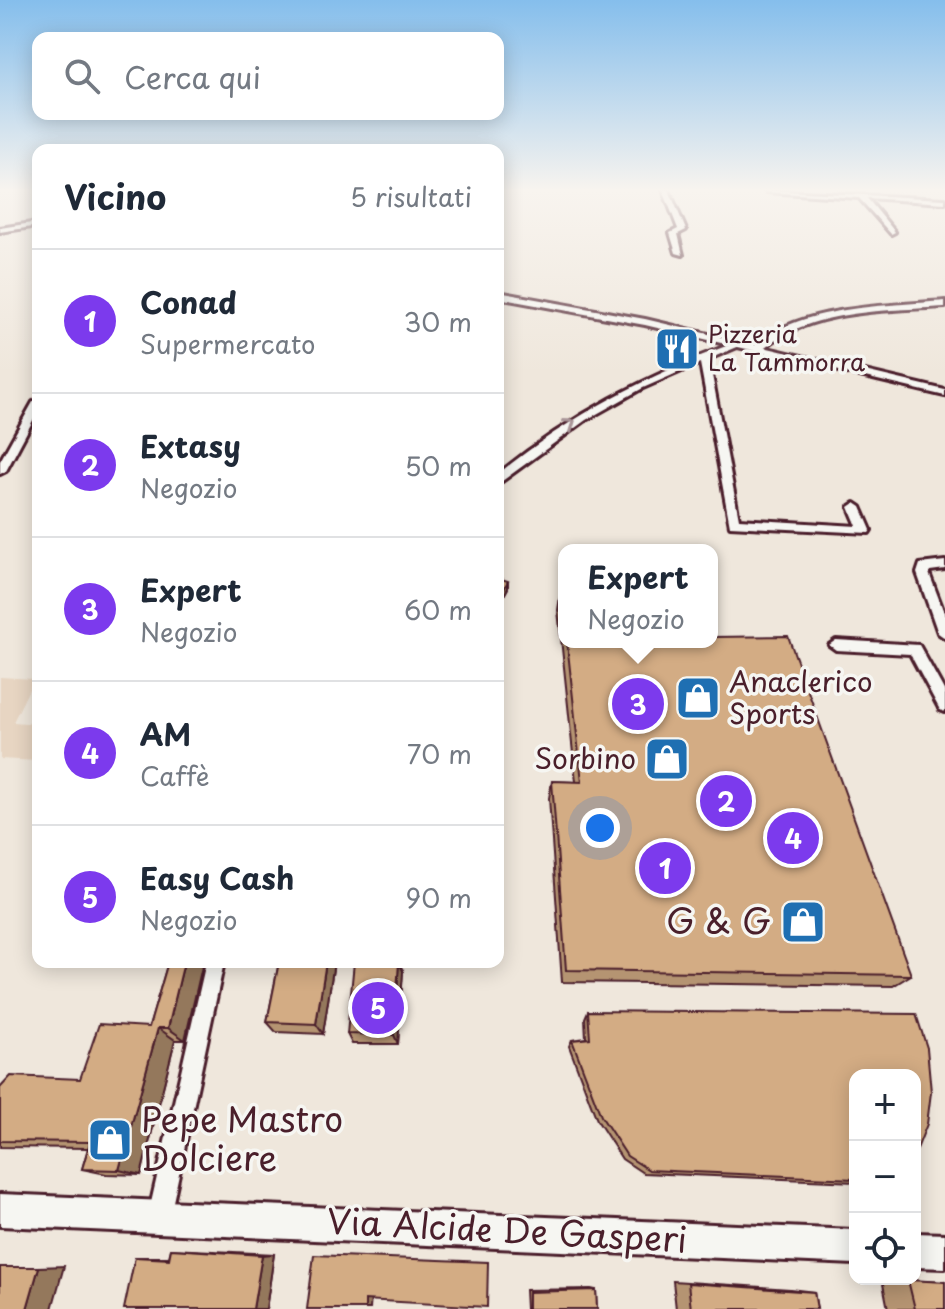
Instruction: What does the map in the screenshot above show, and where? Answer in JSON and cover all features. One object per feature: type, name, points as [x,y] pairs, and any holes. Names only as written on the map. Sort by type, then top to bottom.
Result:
[{"type":"main road","name":"Via Alcide De Gasperi","points":[[0,1210],[849,1247]]},
{"type":"main road","points":[[921,1250],[945,1251]]},
{"type":"street","points":[[504,295],[645,322],[945,393]]},
{"type":"street","points":[[757,349],[766,337],[779,329],[815,320],[945,304]]},
{"type":"street","points":[[504,474],[580,417],[649,380],[737,345]]},
{"type":"street","points":[[704,357],[734,523],[865,530],[855,507]]},
{"type":"street","points":[[0,471],[32,413]]},
{"type":"street","points":[[945,565],[924,567],[923,573],[943,616],[945,633]]},
{"type":"street","points":[[836,645],[914,649],[945,706]]},
{"type":"street","points":[[159,1216],[214,968]]},
{"type":"shaded area","points":[[0,677],[32,679],[13,722],[32,724],[32,761],[0,759]]},
{"type":"building","points":[[788,636],[911,975],[566,970],[552,781],[582,782],[568,648],[718,648],[718,637]]},
{"type":"building","points":[[166,968],[183,968],[168,1028],[158,1028],[119,1170],[82,1169],[90,1142],[0,1141],[0,1088],[11,1076],[80,1079],[99,1024],[149,1027]]},
{"type":"building","points":[[278,968],[325,968],[316,1024],[267,1022]]},
{"type":"building","points":[[353,968],[399,968],[394,1035],[347,1034]]},
{"type":"building","points":[[588,1011],[916,1014],[927,1048],[931,1092],[927,1124],[921,1139],[921,1069],[849,1069],[849,1179],[649,1170],[627,1156],[601,1116],[572,1040],[590,1038]]},
{"type":"building","points":[[171,1249],[262,1255],[253,1309],[124,1309],[135,1257],[169,1259]]},
{"type":"building","points":[[314,1255],[488,1262],[487,1307],[365,1300],[365,1309],[307,1309]]},
{"type":"building","points":[[0,1267],[39,1267],[27,1309],[0,1309]]},
{"type":"building","points":[[921,1281],[945,1282],[945,1309],[915,1309],[909,1285],[921,1285]]},
{"type":"building","points":[[688,1283],[814,1292],[817,1309],[691,1309]]},
{"type":"building","points":[[596,1290],[597,1309],[528,1309],[528,1292]]},
{"type":"place","name":"Pizzeria La Tammorra","points":[[677,349]]},
{"type":"place","name":"Anaclerico Sports","points":[[698,698]]},
{"type":"place","name":"Expert","points":[[638,704]]},
{"type":"place","name":"Sorbino","points":[[667,759]]},
{"type":"place","name":"Extasy","points":[[726,801]]},
{"type":"place","name":"AM","points":[[793,838]]},
{"type":"place","name":"Conad","points":[[665,868]]},
{"type":"place","name":"G & G","points":[[803,922]]},
{"type":"place","name":"Easy Cash","points":[[378,1008]]},
{"type":"place","name":"Pepe Mastro Dolciere","points":[[110,1140]]}]
